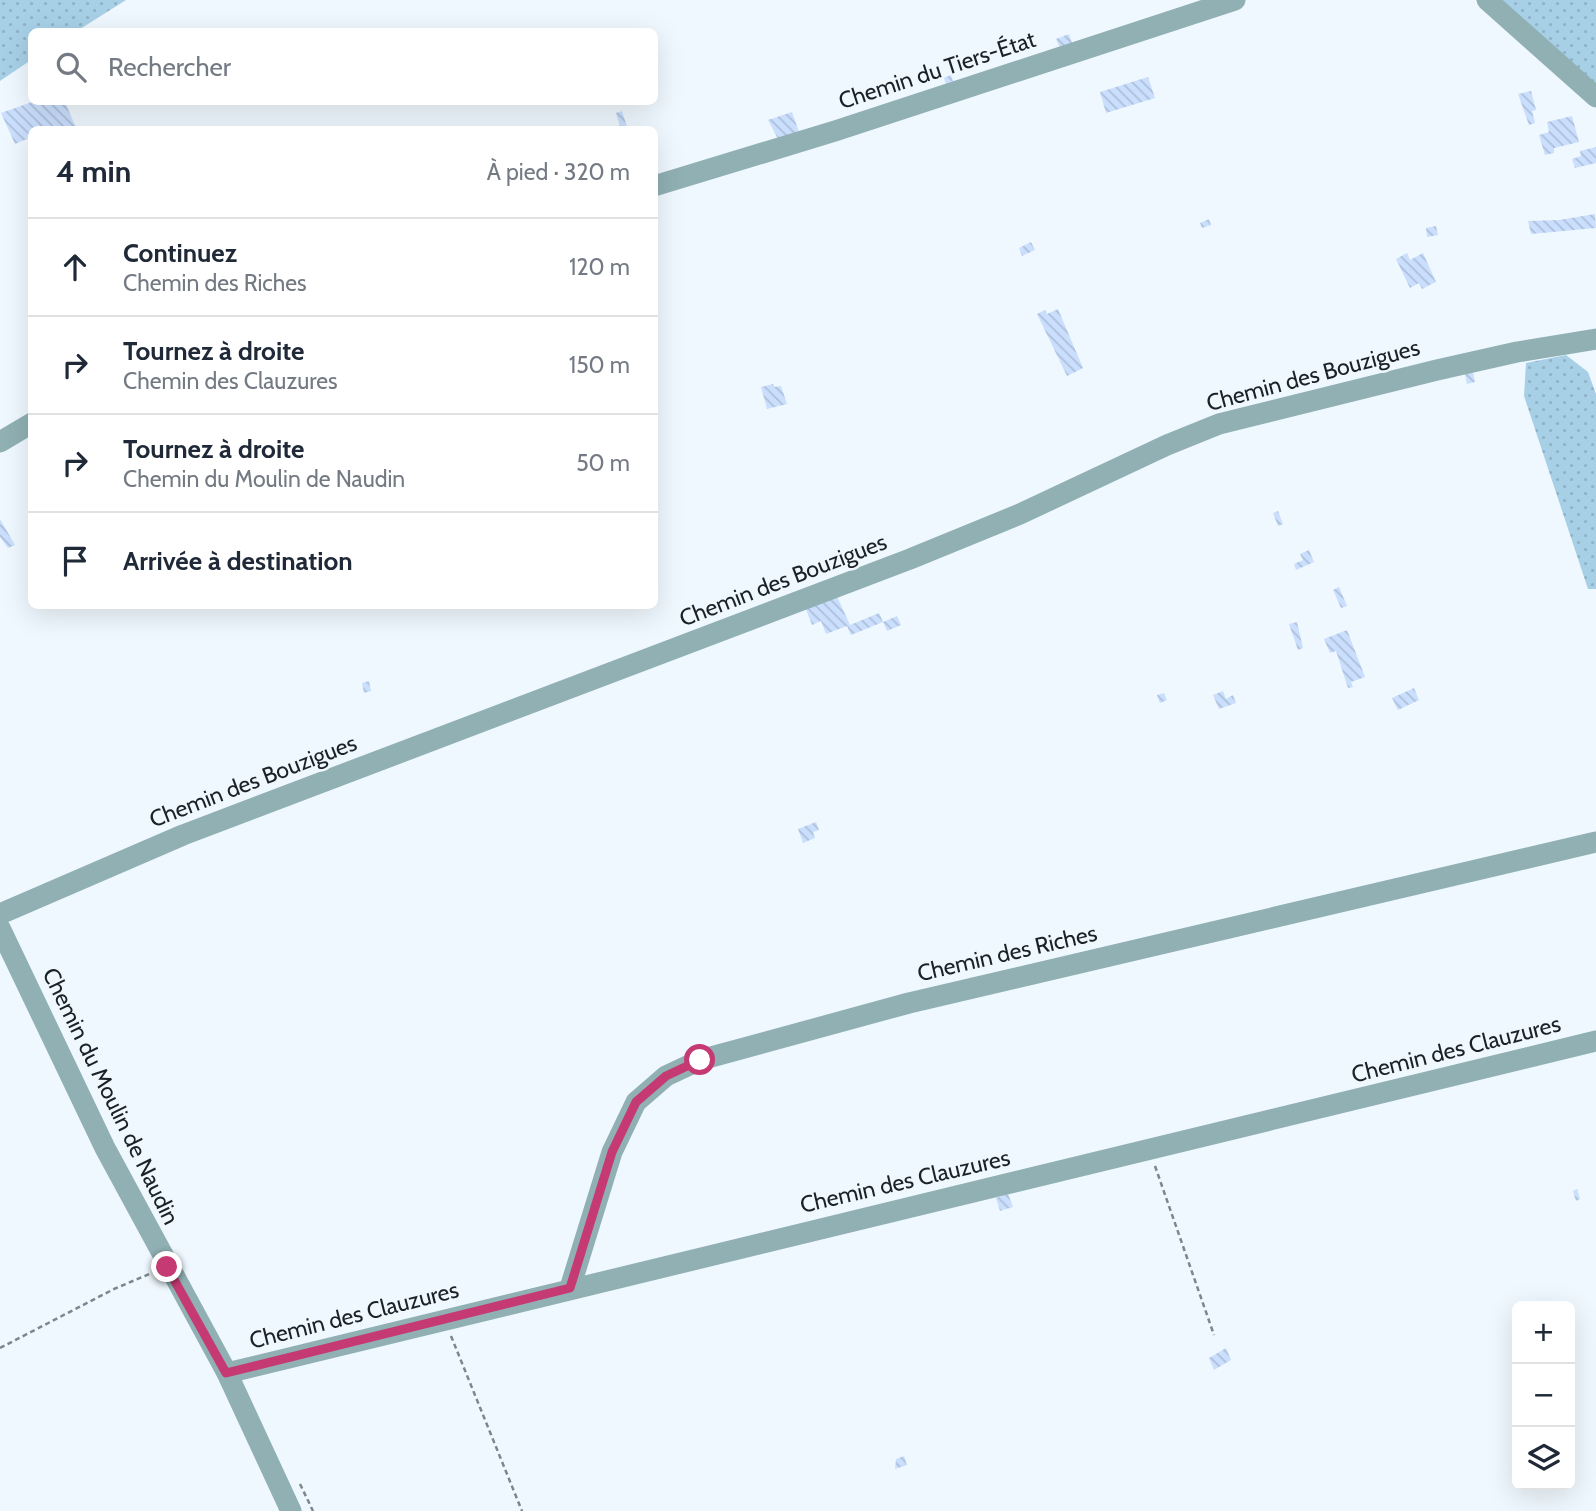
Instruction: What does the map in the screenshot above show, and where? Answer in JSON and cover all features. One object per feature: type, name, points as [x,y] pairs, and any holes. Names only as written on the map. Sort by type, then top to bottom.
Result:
[{"type":"street","name":"Chemin du Tiers-État","points":[[658,185],[835,131],[1235,0]]},
{"type":"street","points":[[1487,0],[1596,97]]},
{"type":"street","name":"Chemin des Bouzigues","points":[[0,914],[183,835],[910,559],[1020,514],[1167,445],[1219,424],[1437,370],[1596,339]]},
{"type":"street","points":[[0,442],[28,425]]},
{"type":"street","name":"Chemin des Riches","points":[[570,1288],[612,1152],[636,1102],[666,1076],[700,1060],[922,1000],[1596,842]]},
{"type":"street","name":"Chemin du Moulin de Naudin","points":[[0,928],[105,1148],[226,1373],[291,1511]]},
{"type":"street","name":"Chemin des Clauzures","points":[[226,1373],[1596,1041]]},
{"type":"path","points":[[1150,1151],[1213,1335]]},
{"type":"path","points":[[0,1348],[114,1289],[167,1267]]},
{"type":"path","points":[[446,1319],[522,1511]]},
{"type":"shaded area","points":[[0,0],[126,0],[82,28],[28,28],[28,62],[0,81]]},
{"type":"shaded area","points":[[1498,0],[1596,0],[1596,84]]},
{"type":"shaded area","points":[[1566,355],[1588,372],[1596,394],[1596,589],[1588,589],[1524,396],[1526,363]]},
{"type":"building","points":[[1069,34],[1072,43],[1060,48],[1056,39]]},
{"type":"building","points":[[951,75],[953,81],[946,84],[944,78]]},
{"type":"building","points":[[1148,77],[1155,98],[1106,113],[1100,92]]},
{"type":"building","points":[[1531,91],[1536,110],[1532,111],[1535,123],[1529,125],[1518,94]]},
{"type":"building","points":[[28,103],[66,105],[75,126],[28,126],[28,139],[15,144],[1,113]]},
{"type":"building","points":[[622,111],[627,126],[620,126],[616,113]]},
{"type":"building","points":[[792,112],[799,132],[778,139],[768,120]]},
{"type":"building","points":[[1572,116],[1579,142],[1554,148],[1554,153],[1545,155],[1539,135],[1549,132],[1547,122]]},
{"type":"building","points":[[1596,147],[1596,163],[1575,168],[1572,159],[1581,156],[1580,151]]},
{"type":"building","points":[[1595,214],[1596,228],[1531,234],[1528,221],[1559,220]]},
{"type":"building","points":[[1209,219],[1211,225],[1202,228],[1200,223]]},
{"type":"building","points":[[1436,226],[1438,235],[1427,237],[1426,228]]},
{"type":"building","points":[[1031,242],[1035,250],[1022,256],[1019,248]]},
{"type":"building","points":[[1407,253],[1410,260],[1423,253],[1436,282],[1422,289],[1419,283],[1410,288],[1396,259]]},
{"type":"building","points":[[1058,309],[1083,368],[1067,376],[1037,314],[1045,310],[1047,314]]},
{"type":"building","points":[[1473,372],[1475,382],[1467,384],[1465,374]]},
{"type":"building","points":[[773,384],[774,387],[781,386],[787,404],[767,409],[761,387]]},
{"type":"building","points":[[1278,511],[1283,524],[1278,526],[1273,513]]},
{"type":"building","points":[[0,519],[15,545],[8,548],[0,537]]},
{"type":"building","points":[[1309,550],[1314,562],[1296,570],[1294,564],[1303,560],[1300,554]]},
{"type":"building","points":[[1339,587],[1347,606],[1341,608],[1333,590]]},
{"type":"building","points":[[836,594],[850,625],[879,613],[883,622],[851,635],[847,626],[826,634],[821,621],[812,625],[805,607]]},
{"type":"building","points":[[897,616],[901,625],[887,631],[883,622]]},
{"type":"building","points":[[1297,622],[1303,648],[1298,650],[1289,624]]},
{"type":"building","points":[[1347,630],[1365,677],[1351,682],[1353,687],[1348,688],[1336,651],[1330,653],[1324,639]]},
{"type":"building","points":[[369,681],[371,691],[364,693],[362,683]]},
{"type":"building","points":[[1414,688],[1419,700],[1398,710],[1392,698]]},
{"type":"building","points":[[1223,691],[1226,699],[1233,695],[1236,703],[1219,709],[1213,695]]},
{"type":"building","points":[[1164,693],[1167,700],[1160,703],[1157,695]]},
{"type":"building","points":[[816,822],[819,830],[813,832],[815,838],[803,843],[798,829]]},
{"type":"building","points":[[1577,1189],[1580,1199],[1576,1201],[1573,1191]]},
{"type":"building","points":[[1008,1194],[1013,1207],[1000,1211],[996,1198]]},
{"type":"building","points":[[1226,1348],[1231,1360],[1214,1370],[1209,1358]]},
{"type":"building","points":[[904,1456],[907,1465],[895,1469],[896,1459]]},
{"type":"route","points":[[167,1267],[226,1373],[570,1288],[612,1152],[636,1102],[666,1076],[700,1060]]}]
